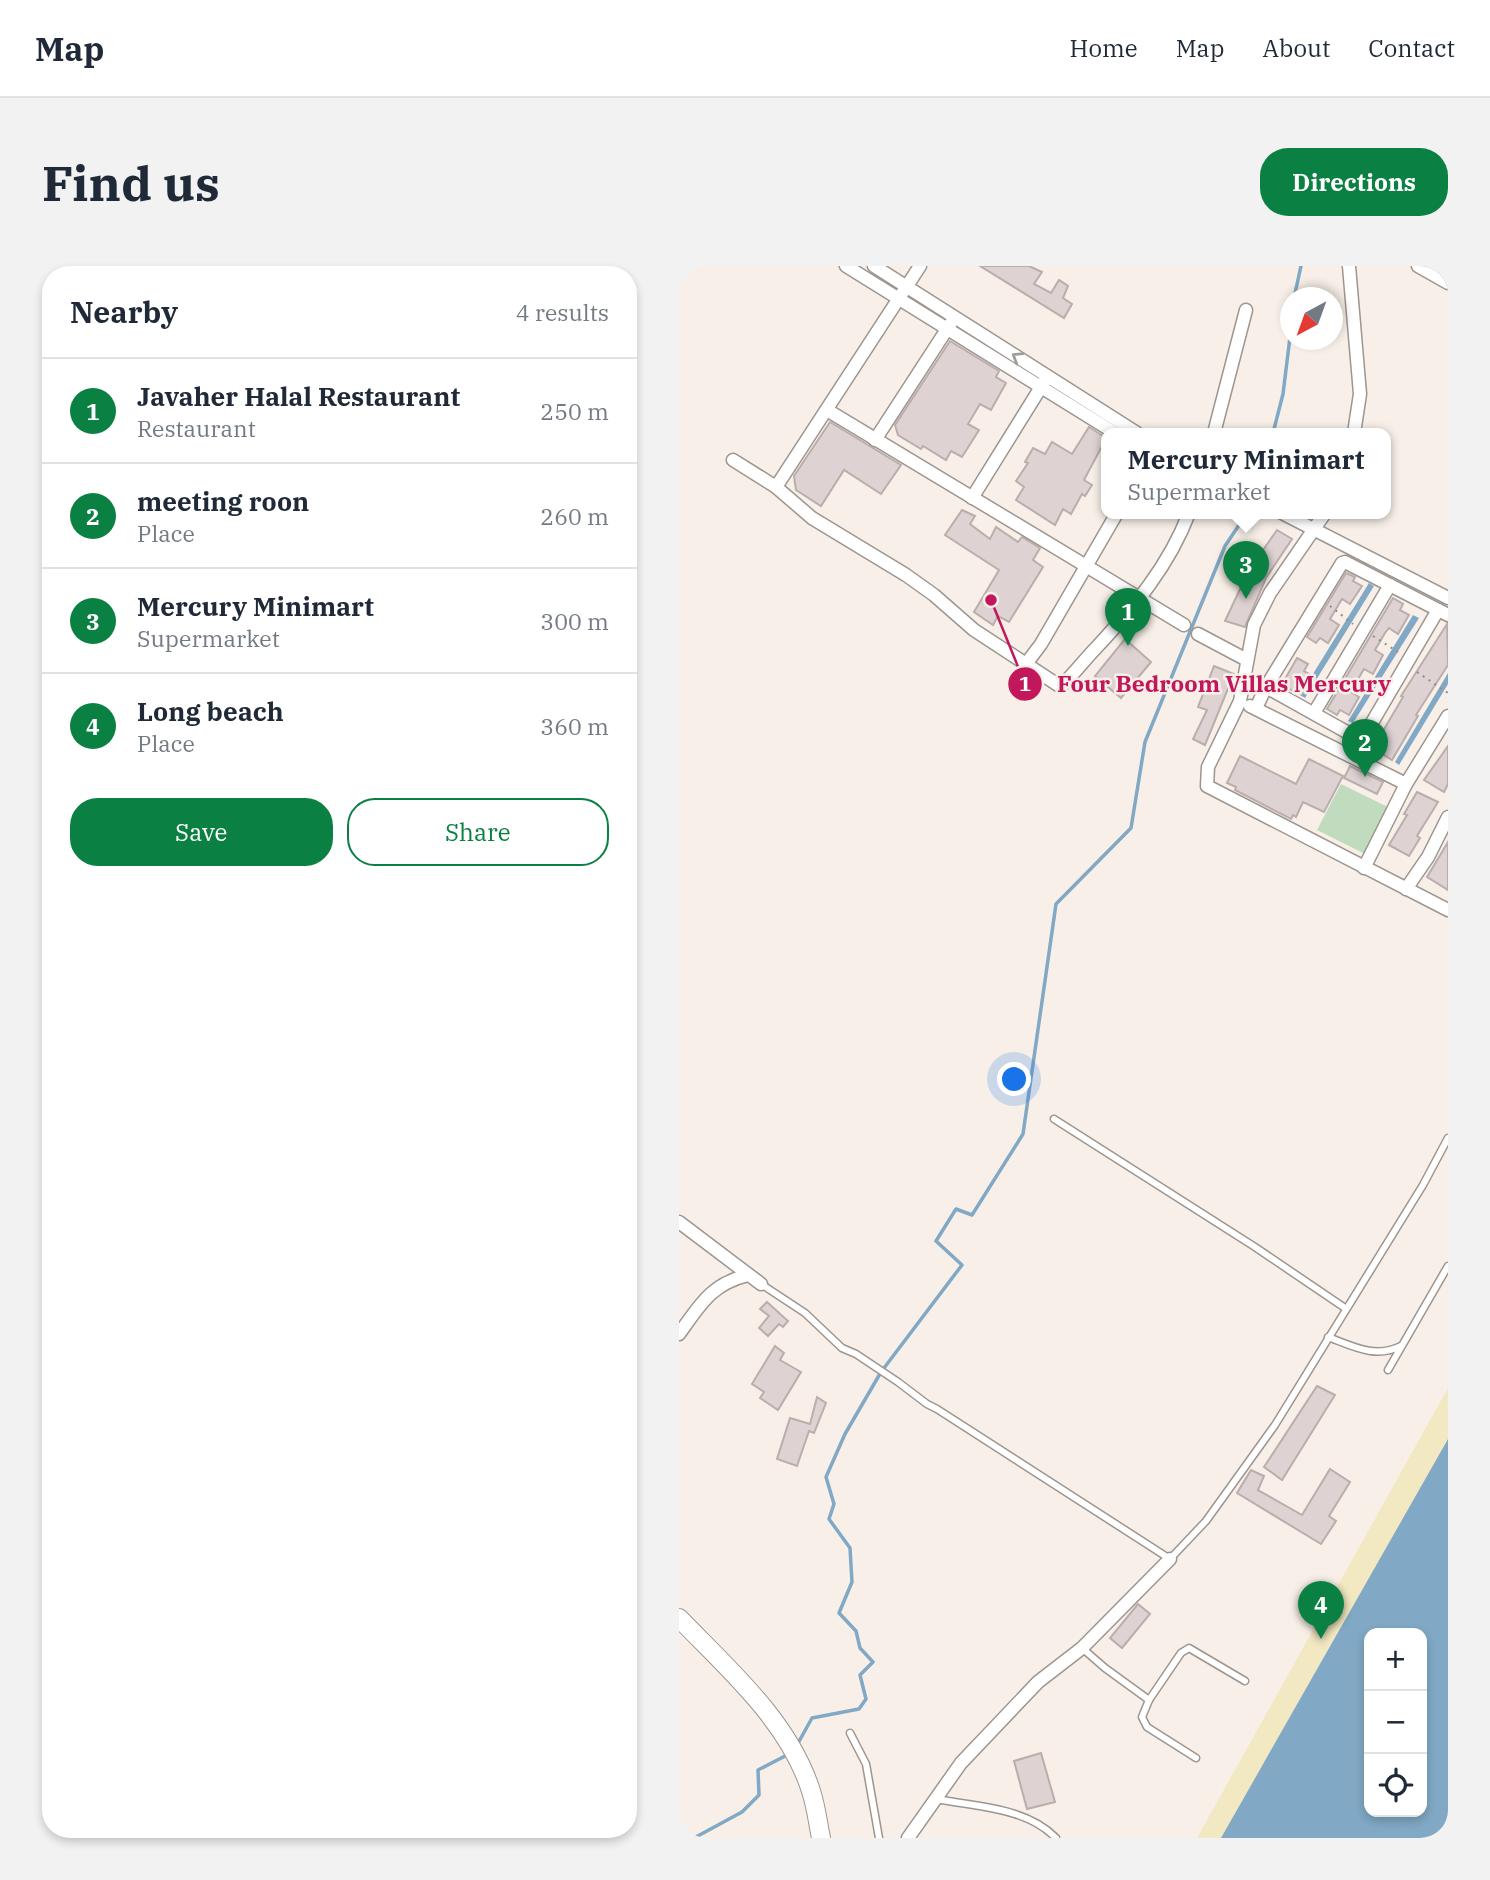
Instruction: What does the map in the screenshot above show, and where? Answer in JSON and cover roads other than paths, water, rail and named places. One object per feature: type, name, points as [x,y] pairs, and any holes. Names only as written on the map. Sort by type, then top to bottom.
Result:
[{"type":"main road","points":[[679,1618],[759,1702],[788,1742],[811,1790],[821,1838]]},
{"type":"street","points":[[846,266],[899,300],[950,324],[1128,428]]},
{"type":"street","points":[[874,266],[907,288],[950,324]]},
{"type":"street","points":[[776,486],[920,266]]},
{"type":"street","points":[[1349,266],[1360,394],[1355,428]]},
{"type":"street","points":[[1418,266],[1448,283]]},
{"type":"street","points":[[1215,428],[1246,310]]},
{"type":"street","points":[[875,440],[950,324]]},
{"type":"street","points":[[1044,381],[1108,428]]},
{"type":"street","points":[[972,498],[1044,381]]},
{"type":"street","points":[[827,411],[1184,625]]},
{"type":"street","points":[[733,460],[776,486],[812,518],[906,575],[974,630],[1058,685],[1063,684],[1140,599],[1165,563],[1187,519]]},
{"type":"street","points":[[1025,664],[1041,644],[1113,519]]},
{"type":"street","points":[[1293,519],[1448,598]]},
{"type":"street","points":[[1322,519],[1270,593],[1254,625],[1240,701],[1208,767],[1207,786],[1447,908]]},
{"type":"street","points":[[1256,708],[1266,687],[1345,562],[1443,612],[1353,755]]},
{"type":"street","points":[[1314,713],[1390,585]]},
{"type":"street","points":[[1198,634],[1247,660]]},
{"type":"street","points":[[1266,687],[1361,740]]},
{"type":"street","points":[[1240,701],[1353,755],[1406,784]]},
{"type":"street","points":[[1364,868],[1406,784],[1448,716]]},
{"type":"street","points":[[1406,889],[1448,817]]},
{"type":"street","points":[[679,1222],[761,1284]]},
{"type":"street","points":[[679,1334],[697,1307],[717,1287],[724,1282],[748,1275]]},
{"type":"street","points":[[908,1838],[961,1763],[1038,1682],[1082,1648],[1170,1559]]},
{"type":"lane","points":[[1054,1119],[1255,1247],[1345,1308]]},
{"type":"lane","points":[[761,1284],[805,1313],[842,1348],[856,1354],[929,1406],[1170,1559],[1206,1521],[1275,1425],[1423,1185],[1448,1138]]},
{"type":"lane","points":[[1388,1370],[1448,1266]]},
{"type":"lane","points":[[1328,1336],[1362,1350],[1380,1352],[1402,1345]]},
{"type":"lane","points":[[1082,1648],[1149,1700]]},
{"type":"lane","points":[[1196,1758],[1143,1723],[1142,1717],[1149,1700],[1181,1653],[1189,1648],[1245,1681]]},
{"type":"lane","points":[[850,1733],[866,1764],[880,1838]]},
{"type":"lane","points":[[936,1798],[1016,1814],[1056,1838]]},
{"type":"water","points":[[1369,583],[1374,586],[1305,698],[1300,695]]},
{"type":"water","points":[[1413,615],[1419,618],[1353,723],[1348,721]]},
{"type":"water","points":[[1448,673],[1448,684],[1399,765],[1395,762]]},
{"type":"water","points":[[1448,1439],[1448,1838],[1221,1838]]},
{"type":"waterway","points":[[1296,287],[1301,266]]},
{"type":"waterway","points":[[1274,428],[1283,394],[1288,350]]},
{"type":"waterway","points":[[797,1745],[812,1718],[859,1709],[866,1699],[860,1675],[873,1662],[860,1648],[856,1631],[839,1613],[852,1582],[850,1548],[829,1519],[834,1504],[826,1477],[845,1434],[881,1372],[962,1265],[936,1241],[956,1209],[972,1215],[1023,1134],[1056,904],[1131,828],[1145,742],[1225,546],[1243,519]]},
{"type":"waterway","points":[[694,1838],[742,1812],[759,1795],[758,1770],[787,1755]]},
{"type":"place","name":"Mercury Minimart","points":[[1246,599]]},
{"type":"place","name":"Four Bedroom Villas Mercury","points":[[991,600]]},
{"type":"place","name":"Javaher Halal Restaurant","points":[[1128,646]]},
{"type":"place","name":"meeting roon","points":[[1365,777]]},
{"type":"place","name":"Long beach","points":[[1321,1639]]}]
